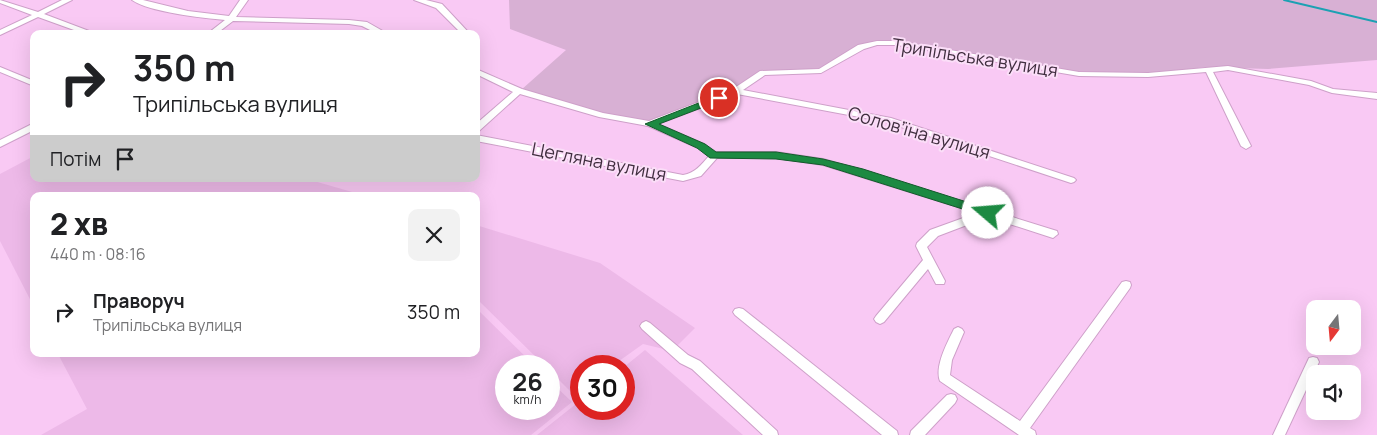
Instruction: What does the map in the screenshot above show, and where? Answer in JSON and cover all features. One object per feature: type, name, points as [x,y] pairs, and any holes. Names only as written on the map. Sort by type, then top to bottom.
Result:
[{"type":"street","points":[[0,33],[68,0]]},
{"type":"street","points":[[136,0],[152,6],[230,20],[349,22],[364,24],[376,30]]},
{"type":"street","points":[[216,30],[230,20],[244,0]]},
{"type":"street","points":[[418,0],[439,6],[462,30]]},
{"type":"street","points":[[0,1],[82,30]]},
{"type":"street","name":"Трипільська вулиця","points":[[650,124],[736,91],[763,73],[826,69],[861,48],[877,43],[897,43],[1079,74],[1148,75],[1208,68],[1228,68],[1312,83],[1332,91],[1377,96]]},
{"type":"street","points":[[1208,68],[1246,146]]},
{"type":"street","points":[[0,70],[30,82]]},
{"type":"street","points":[[480,73],[519,92],[602,115],[650,124],[701,146],[714,155],[776,155],[823,162],[1053,234]]},
{"type":"street","name":"Соловʼїна вулиця","points":[[736,91],[888,120],[1071,180]]},
{"type":"street","points":[[480,126],[519,92]]},
{"type":"street","points":[[0,144],[30,128]]},
{"type":"street","name":"Цегляна вулиця","points":[[480,139],[683,178],[693,177],[700,172],[714,155]]},
{"type":"street","points":[[940,281],[921,246],[934,233],[988,213]]},
{"type":"street","points":[[880,319],[929,260]]},
{"type":"street","points":[[958,332],[946,360],[944,377],[1026,432],[1126,285]]},
{"type":"street","points":[[740,312],[892,435]]},
{"type":"street","points":[[646,326],[684,359],[696,365],[772,435]]},
{"type":"street","points":[[1279,435],[1313,362]]},
{"type":"street","points":[[916,435],[951,399]]},
{"type":"shaded area","points":[[509,0],[1377,0],[1377,60],[1268,69],[1206,67],[1146,74],[1078,73],[986,58],[963,51],[897,42],[876,42],[820,69],[762,72],[734,90],[650,122],[603,114],[521,90],[566,50],[510,29]]},
{"type":"shaded area","points":[[30,158],[30,182],[317,182],[352,192],[30,192],[30,299],[0,241],[0,174]]},
{"type":"shaded area","points":[[480,226],[600,263],[695,328],[672,351],[643,344],[628,355],[570,355],[570,391],[560,381],[560,355],[534,355],[480,302]]},
{"type":"shaded area","points":[[480,312],[524,355],[495,355],[495,420],[550,420],[531,435],[41,435],[87,409],[60,357],[480,357]]},
{"type":"shaded area","points":[[645,350],[743,435],[537,435],[556,420],[560,420],[560,417],[570,409],[570,420],[635,420],[635,358]]},
{"type":"shaded area","points":[[560,391],[570,400],[570,404],[560,412]]},
{"type":"waterway","points":[[1284,0],[1377,22]]},
{"type":"route","points":[[719,98],[650,124],[701,146],[714,155],[776,155],[823,162],[988,213]]}]
